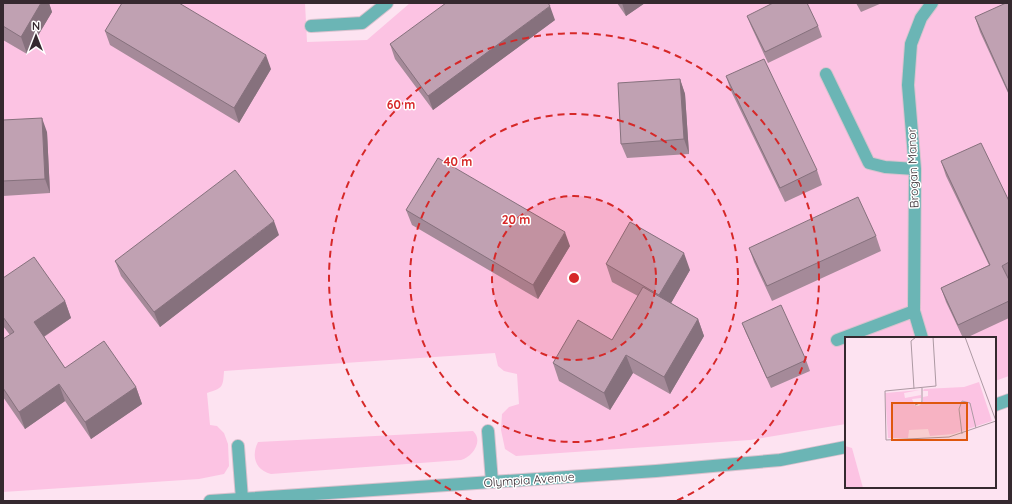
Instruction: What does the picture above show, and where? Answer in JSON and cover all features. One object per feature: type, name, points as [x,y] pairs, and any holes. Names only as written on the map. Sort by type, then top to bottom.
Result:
[{"type":"street","points":[[311,26],[362,23],[387,3]]},
{"type":"street","name":"Brogan Manor","points":[[922,337],[914,311],[915,169],[908,85],[911,44],[921,18],[932,3]]},
{"type":"street","points":[[826,74],[869,162],[885,167],[915,169]]},
{"type":"street","points":[[836,340],[914,311]]},
{"type":"street","points":[[996,405],[1009,400]]},
{"type":"street","points":[[488,431],[492,482]]},
{"type":"street","points":[[238,446],[242,499]]},
{"type":"street","name":"Olympia Avenue","points":[[210,501],[656,472],[773,460],[845,447]]},
{"type":"shaded area","points":[[3,3],[305,3],[307,42],[367,40],[410,3],[1009,3],[1009,376],[996,381],[996,337],[845,337],[845,424],[750,440],[516,456],[505,449],[501,430],[502,414],[509,407],[519,404],[517,374],[504,371],[498,366],[495,353],[224,371],[221,386],[216,390],[207,393],[210,425],[217,426],[224,433],[228,444],[229,466],[224,474],[199,479],[3,492]]},
{"type":"shaded area","points":[[473,431],[476,435],[477,444],[469,456],[461,460],[271,474],[258,466],[255,457],[258,442]]},
{"type":"building","points":[[3,3],[41,3],[21,37],[3,26]]},
{"type":"building","points":[[122,3],[179,3],[266,55],[234,108],[105,31]]},
{"type":"building","points":[[446,3],[548,3],[550,6],[428,96],[390,44]]},
{"type":"building","points":[[773,3],[807,3],[818,26],[765,52],[747,16]]},
{"type":"building","points":[[1009,3],[1009,93],[975,17]]},
{"type":"building","points":[[764,59],[817,170],[780,188],[726,76]]},
{"type":"building","points":[[680,79],[684,139],[621,144],[618,83]]},
{"type":"building","points":[[42,118],[45,179],[3,181],[3,120]]},
{"type":"building","points":[[981,143],[1009,201],[1009,262],[1002,266],[1009,280],[1009,301],[958,325],[941,288],[990,265],[941,161]]},
{"type":"building","points":[[438,158],[565,232],[533,285],[406,210]]},
{"type":"building","points":[[235,170],[274,221],[154,312],[115,261]]},
{"type":"building","points":[[858,197],[876,236],[767,286],[749,248]]},
{"type":"building","points":[[630,222],[684,253],[659,295],[606,264]]},
{"type":"building","points":[[34,257],[65,301],[34,322],[65,368],[104,341],[136,387],[85,422],[59,384],[19,412],[3,388],[3,339],[14,332],[3,317],[3,278]]},
{"type":"building","points":[[643,287],[698,319],[664,377],[626,355],[604,393],[553,363],[578,320],[612,340]]},
{"type":"building","points":[[781,305],[806,360],[767,378],[742,323]]}]
